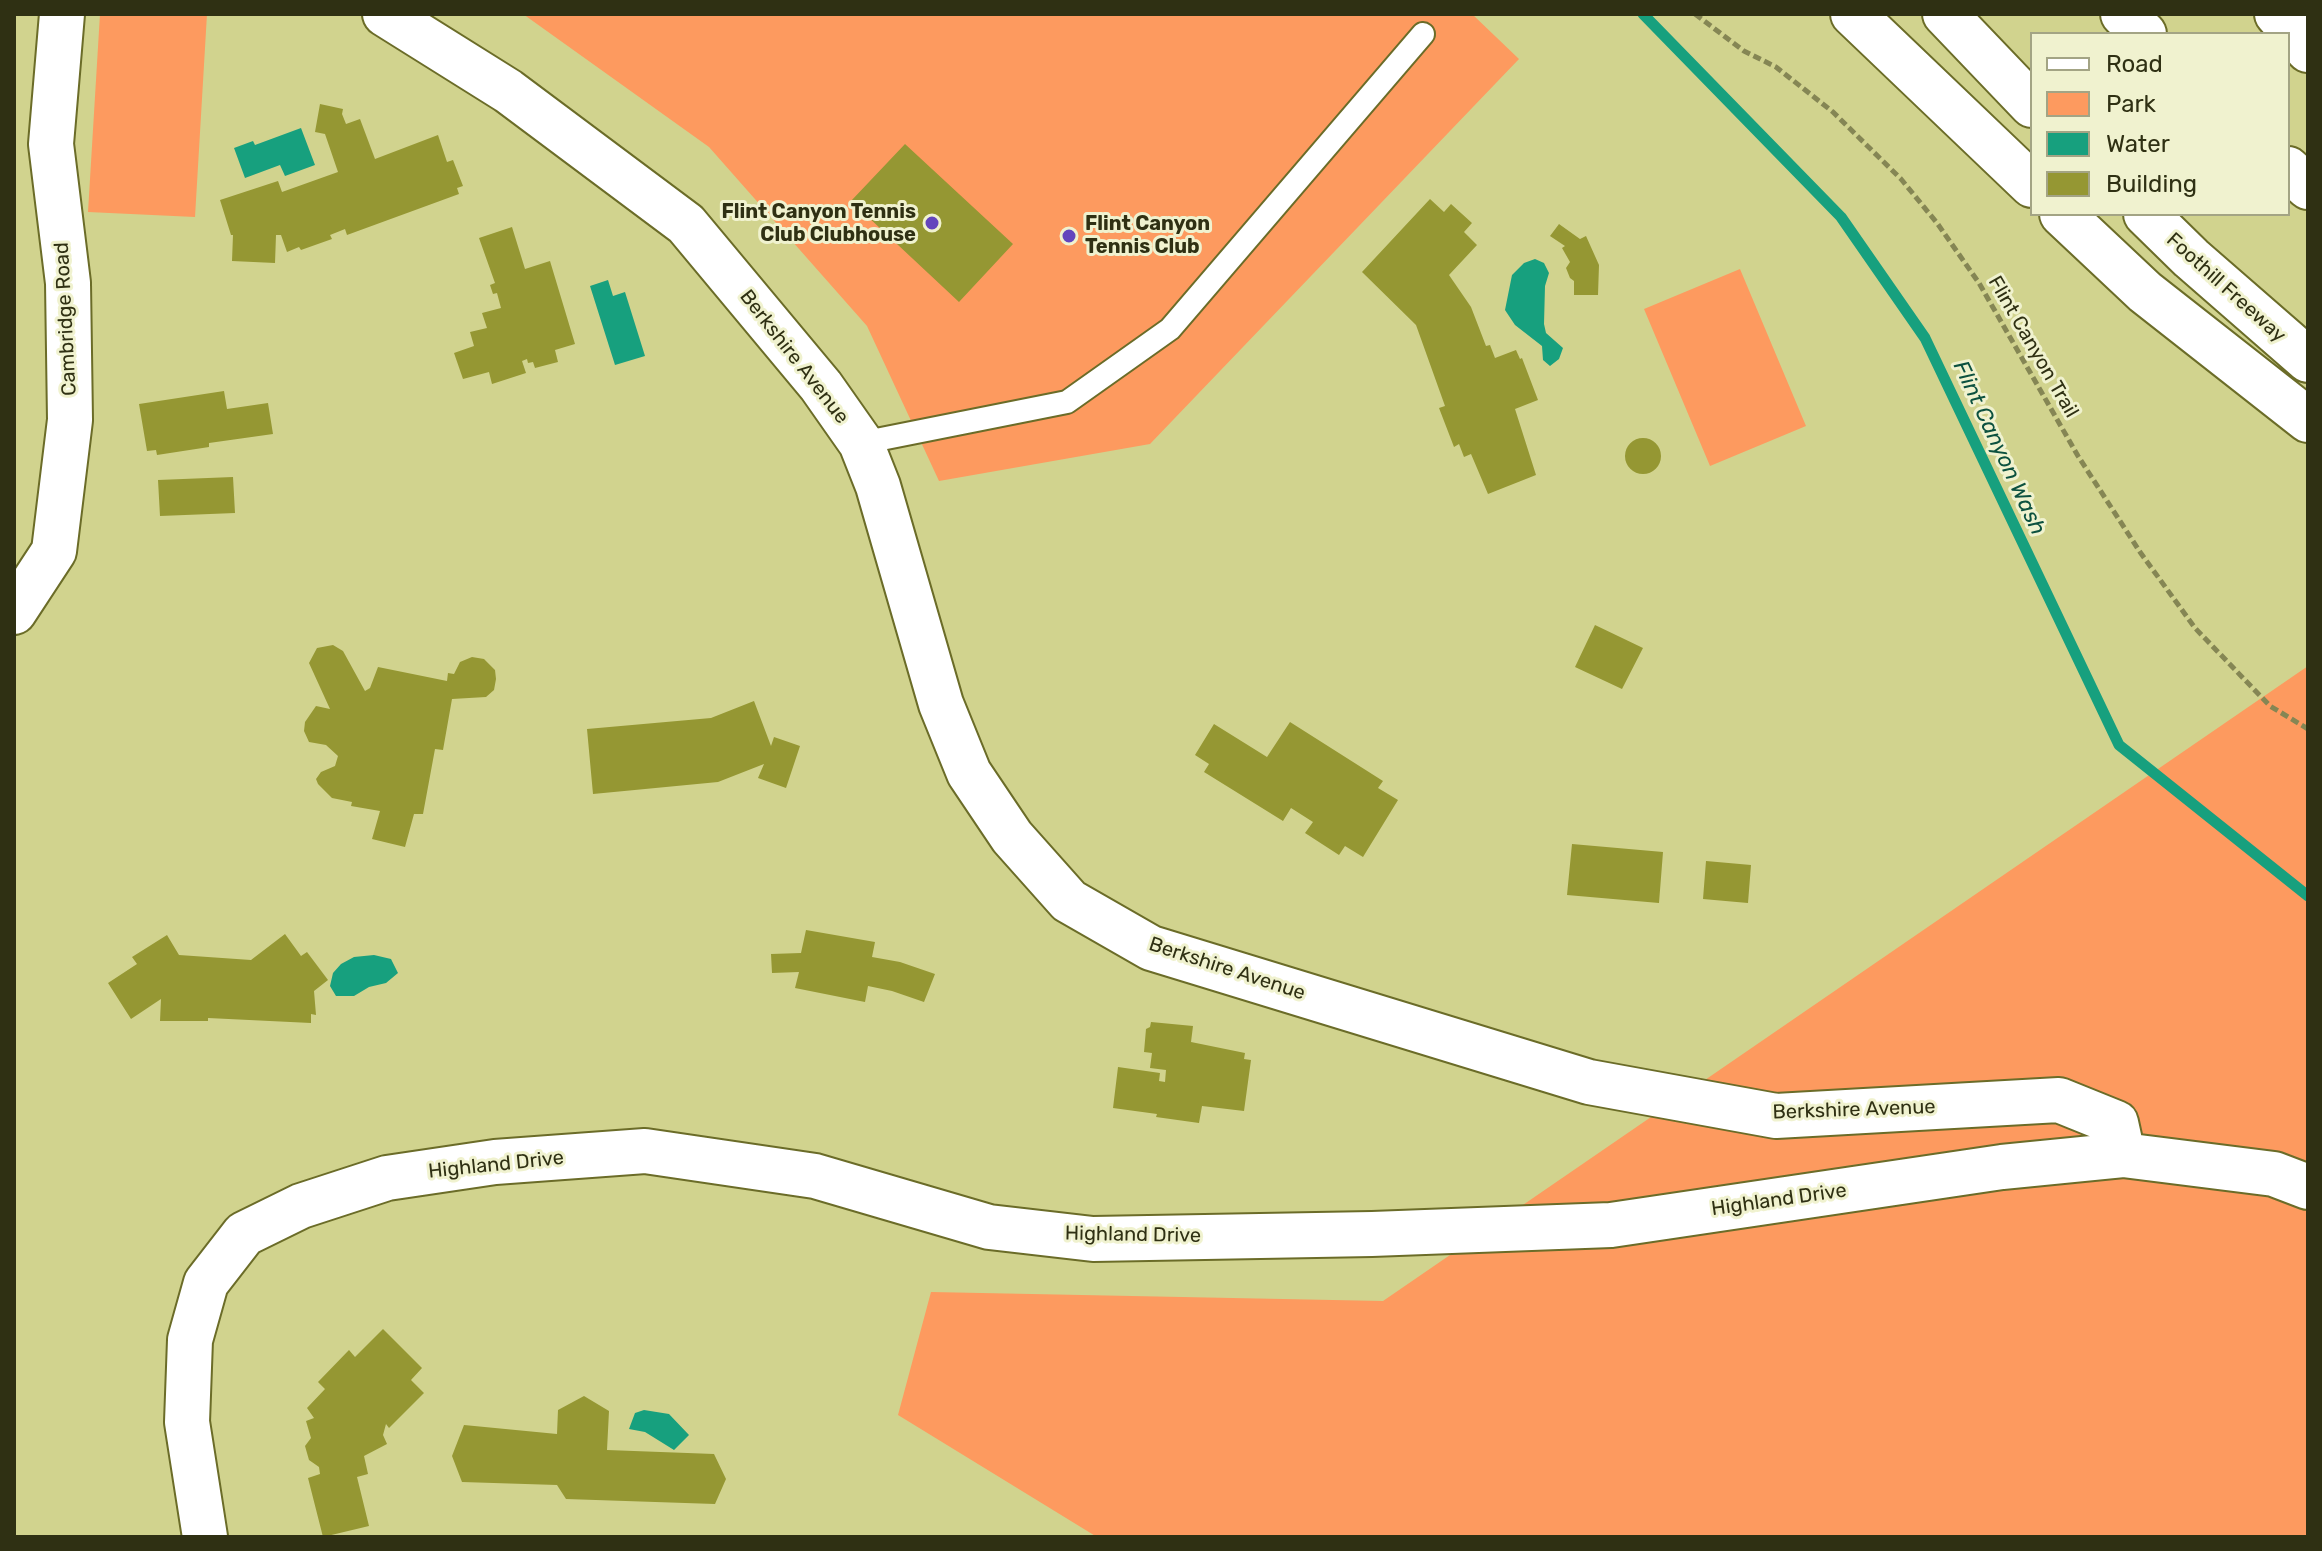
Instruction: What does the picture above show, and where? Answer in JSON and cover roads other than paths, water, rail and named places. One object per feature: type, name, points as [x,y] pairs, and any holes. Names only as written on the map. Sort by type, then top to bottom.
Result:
[{"type":"main road","name":"Cambridge Road","points":[[14,612],[54,551],[70,420],[68,283],[51,144],[62,14]]},
{"type":"main road","name":"Berkshire Avenue","points":[[385,14],[508,91],[686,224],[821,386],[861,443],[903,565],[941,704],[969,773],[1012,837],[1069,901],[1151,948],[1589,1082],[1776,1116],[2059,1100],[2116,1123],[2123,1155]]},
{"type":"main road","points":[[1853,14],[2030,183]]},
{"type":"main road","points":[[1945,14],[2030,103]]},
{"type":"main road","points":[[2123,14],[2142,32]]},
{"type":"main road","points":[[2277,14],[2308,50]]},
{"type":"main road","points":[[2290,171],[2308,187]]},
{"type":"main road","points":[[2064,216],[2145,292],[2308,420]]},
{"type":"main road","name":"Foothill Freeway","points":[[2148,216],[2191,258],[2308,360]]},
{"type":"main road","name":"Highland Drive","points":[[205,1537],[187,1422],[190,1340],[206,1283],[244,1234],[301,1206],[387,1178],[495,1162],[645,1151],[815,1176],[989,1227],[1093,1239],[1372,1234],[1611,1225],[2002,1167],[2123,1155],[2274,1174],[2308,1187]]},
{"type":"lane","points":[[861,443],[1067,402],[1170,329],[1423,34]]},
{"type":"water","points":[[301,128],[315,165],[285,176],[280,165],[245,178],[234,148],[253,141],[255,145]]},
{"type":"water","points":[[1535,259],[1544,263],[1549,273],[1545,286],[1546,333],[1563,348],[1559,359],[1550,366],[1543,360],[1542,346],[1515,325],[1505,310],[1512,275],[1524,263]]},
{"type":"water","points":[[608,280],[613,296],[625,292],[645,356],[615,365],[590,286]]},
{"type":"water","points":[[374,955],[391,959],[398,973],[386,983],[369,987],[354,996],[336,996],[330,986],[333,973],[341,964],[354,957]]},
{"type":"water","points":[[644,1410],[669,1414],[689,1435],[674,1450],[645,1432],[629,1429],[635,1413]]},
{"type":"waterway","name":"Flint Canyon Wash","points":[[1643,14],[1841,217],[1925,338],[2119,745],[2308,896]]},
{"type":"place","name":"Flint Canyon Tennis Club Clubhouse","points":[[932,223]]},
{"type":"place","name":"Flint Canyon Tennis Club","points":[[1069,236]]}]
